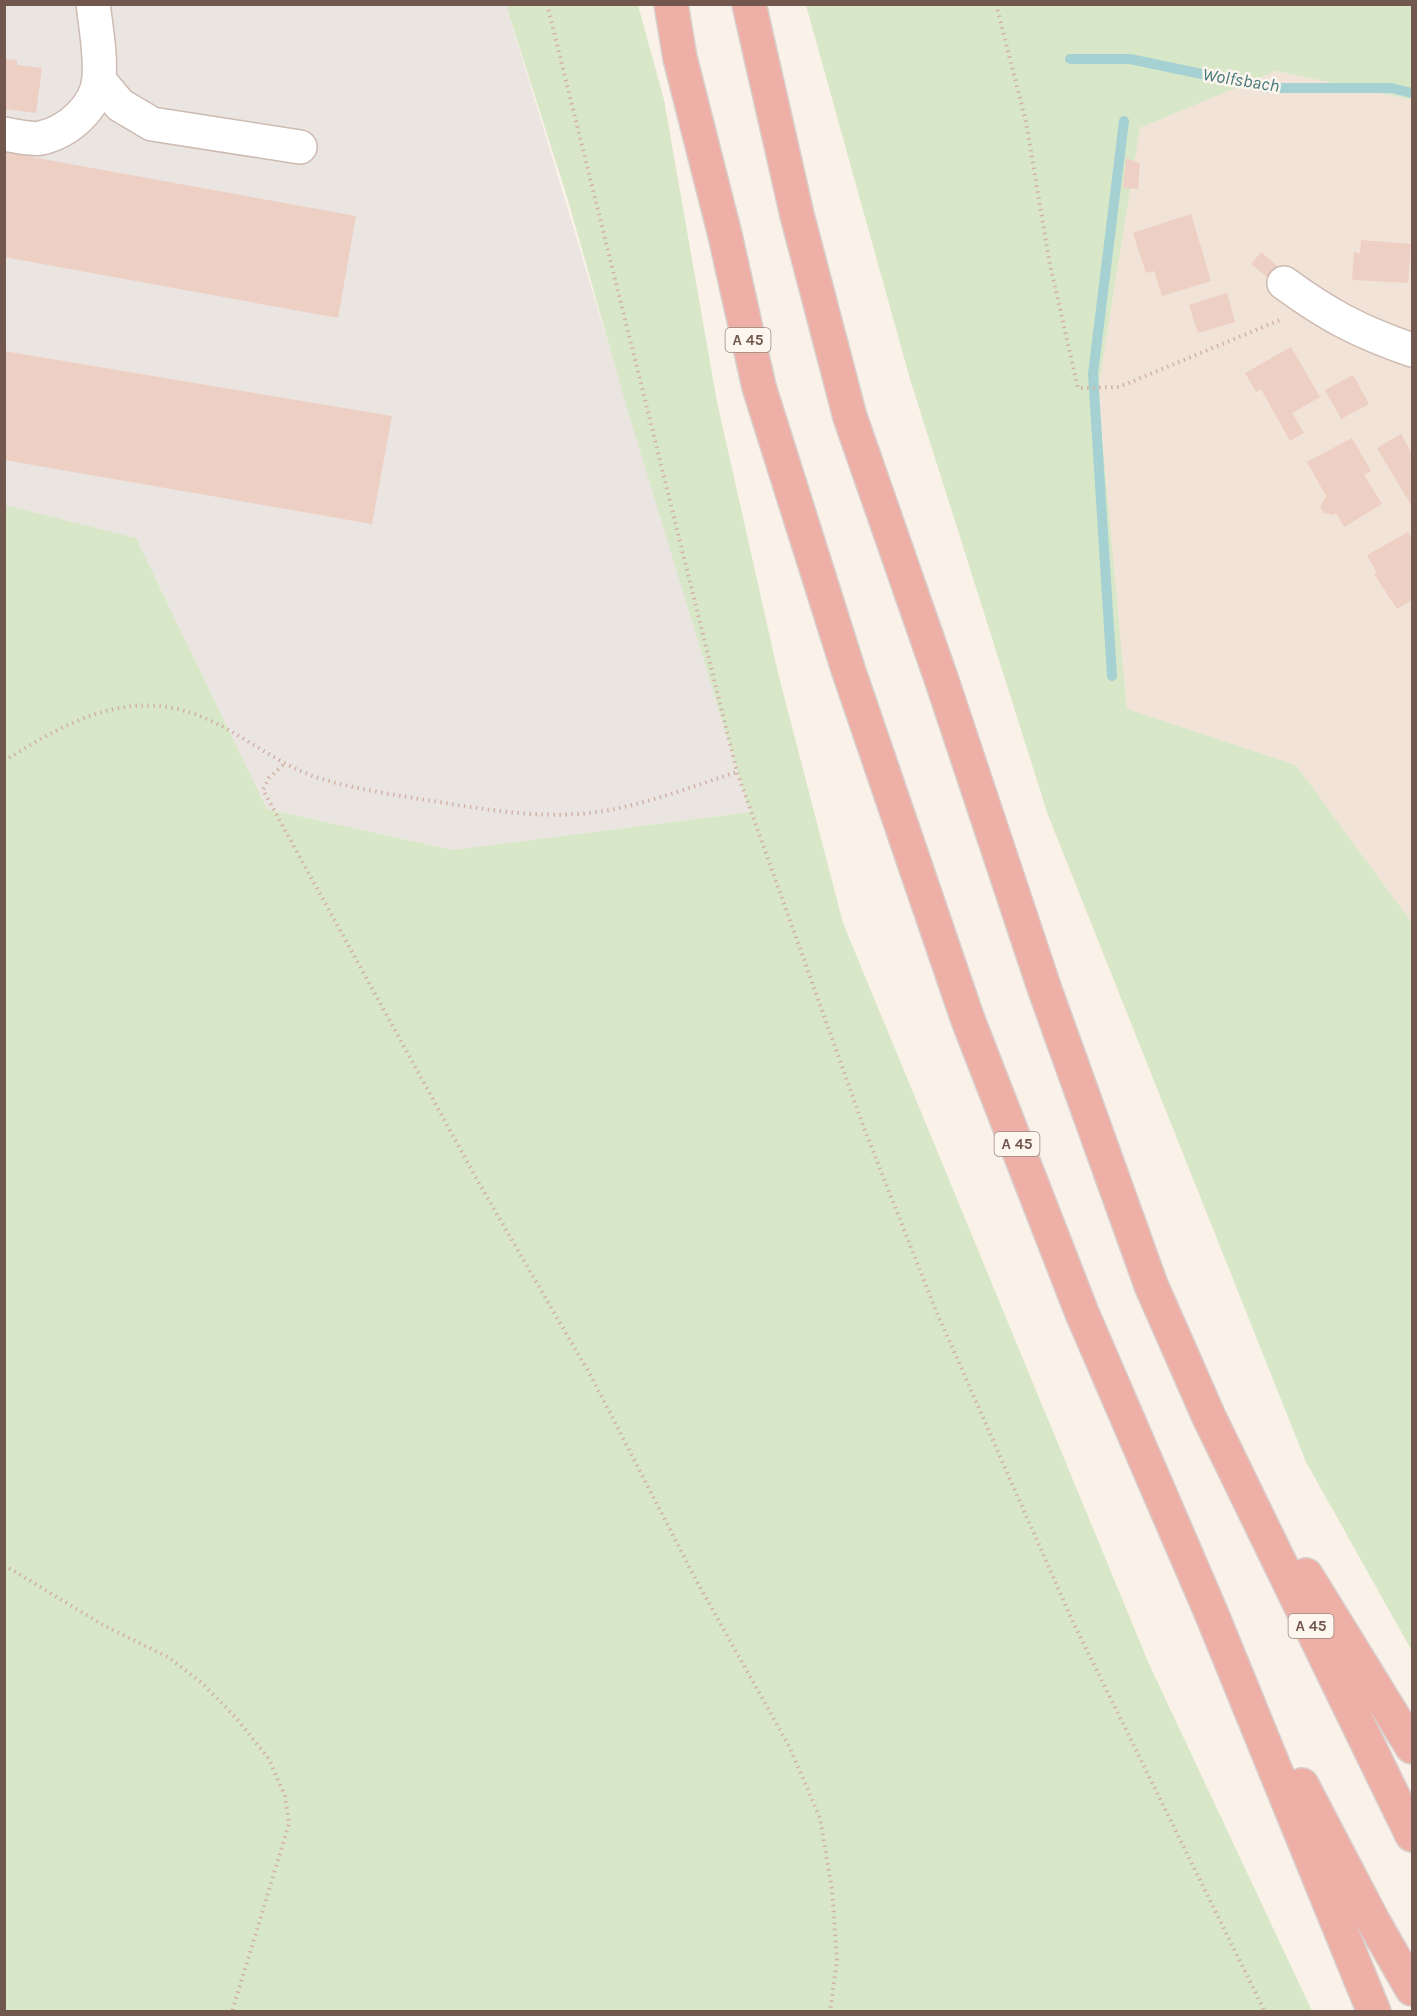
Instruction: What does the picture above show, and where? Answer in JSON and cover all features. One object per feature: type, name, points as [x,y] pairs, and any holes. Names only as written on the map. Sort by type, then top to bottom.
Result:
[{"type":"highway","name":"A 45","points":[[671,4],[680,58],[725,235],[759,387],[848,669],[968,1020],[1082,1313],[1210,1610],[1373,1921],[1413,1989]]},
{"type":"highway","name":"A 45","points":[[749,4],[797,215],[850,417],[1046,990],[1151,1286],[1209,1417],[1413,1835]]},
{"type":"highway","points":[[1209,1417],[1413,1747]]},
{"type":"highway","points":[[1210,1610],[1374,2012]]},
{"type":"street","points":[[4,134],[40,139],[63,129],[79,117],[92,101],[99,80],[93,4]]},
{"type":"street","points":[[99,80],[120,105],[152,123],[300,147]]},
{"type":"street","points":[[1284,283],[1315,306],[1364,333],[1413,350]]},
{"type":"path","points":[[547,4],[737,772],[864,1128],[934,1306],[1072,1620],[1265,2012]]},
{"type":"path","points":[[996,4],[1026,122],[1050,264],[1078,388],[1119,387],[1315,306]]},
{"type":"path","points":[[4,761],[55,729],[101,712],[134,705],[171,708],[208,719],[283,765],[320,779],[396,795],[499,812],[557,815],[614,809],[737,772]]},
{"type":"path","points":[[283,765],[268,778],[263,790],[480,1185],[592,1378],[696,1580],[789,1746],[820,1818],[832,1890],[837,1960],[830,2012]]},
{"type":"path","points":[[4,1565],[103,1625],[168,1657],[216,1698],[268,1759],[285,1796],[289,1824],[232,2012]]},
{"type":"shaded area","points":[[4,5],[506,5],[750,812],[453,850],[267,809],[136,538],[5,505]]},
{"type":"shaded area","points":[[1276,71],[1412,100],[1412,923],[1296,765],[1127,709],[1098,391],[1140,128]]},
{"type":"green space","points":[[506,5],[638,5],[664,100],[717,402],[778,673],[843,923],[1149,1664],[1312,2011],[5,2011],[5,505],[136,538],[267,809],[453,850],[750,812],[626,405],[568,200]]},
{"type":"green space","points":[[806,5],[1412,5],[1412,100],[1276,71],[1140,128],[1098,391],[1127,709],[1296,765],[1412,923],[1412,1651],[1306,1462],[1048,815],[910,379]]},
{"type":"building","points":[[4,59],[17,60],[17,65],[42,68],[36,113],[4,109]]},
{"type":"building","points":[[4,152],[356,216],[338,318],[4,257]]},
{"type":"building","points":[[1126,158],[1140,163],[1138,189],[1123,188]]},
{"type":"building","points":[[1191,214],[1211,281],[1162,296],[1154,271],[1146,273],[1133,233]]},
{"type":"building","points":[[1361,240],[1411,244],[1408,283],[1352,280],[1354,252],[1360,253]]},
{"type":"building","points":[[1261,252],[1284,272],[1274,283],[1251,264]]},
{"type":"building","points":[[1227,293],[1235,322],[1198,333],[1189,305]]},
{"type":"building","points":[[1291,347],[1320,397],[1292,413],[1304,433],[1290,441],[1261,389],[1256,392],[1245,373]]},
{"type":"building","points":[[4,351],[392,416],[372,524],[4,460]]},
{"type":"building","points":[[1353,375],[1369,404],[1341,419],[1325,390]]},
{"type":"building","points":[[1401,434],[1412,454],[1411,505],[1377,448]]},
{"type":"building","points":[[1352,438],[1371,471],[1364,475],[1382,504],[1344,527],[1336,513],[1332,515],[1324,513],[1320,507],[1326,496],[1307,462]]},
{"type":"building","points":[[1408,532],[1412,539],[1412,600],[1397,609],[1374,574],[1377,573],[1367,555]]},
{"type":"waterway","name":"Wolfsbach","points":[[1070,59],[1130,59],[1269,88],[1391,88],[1412,93]]},
{"type":"waterway","points":[[1112,676],[1093,374],[1124,121]]}]
